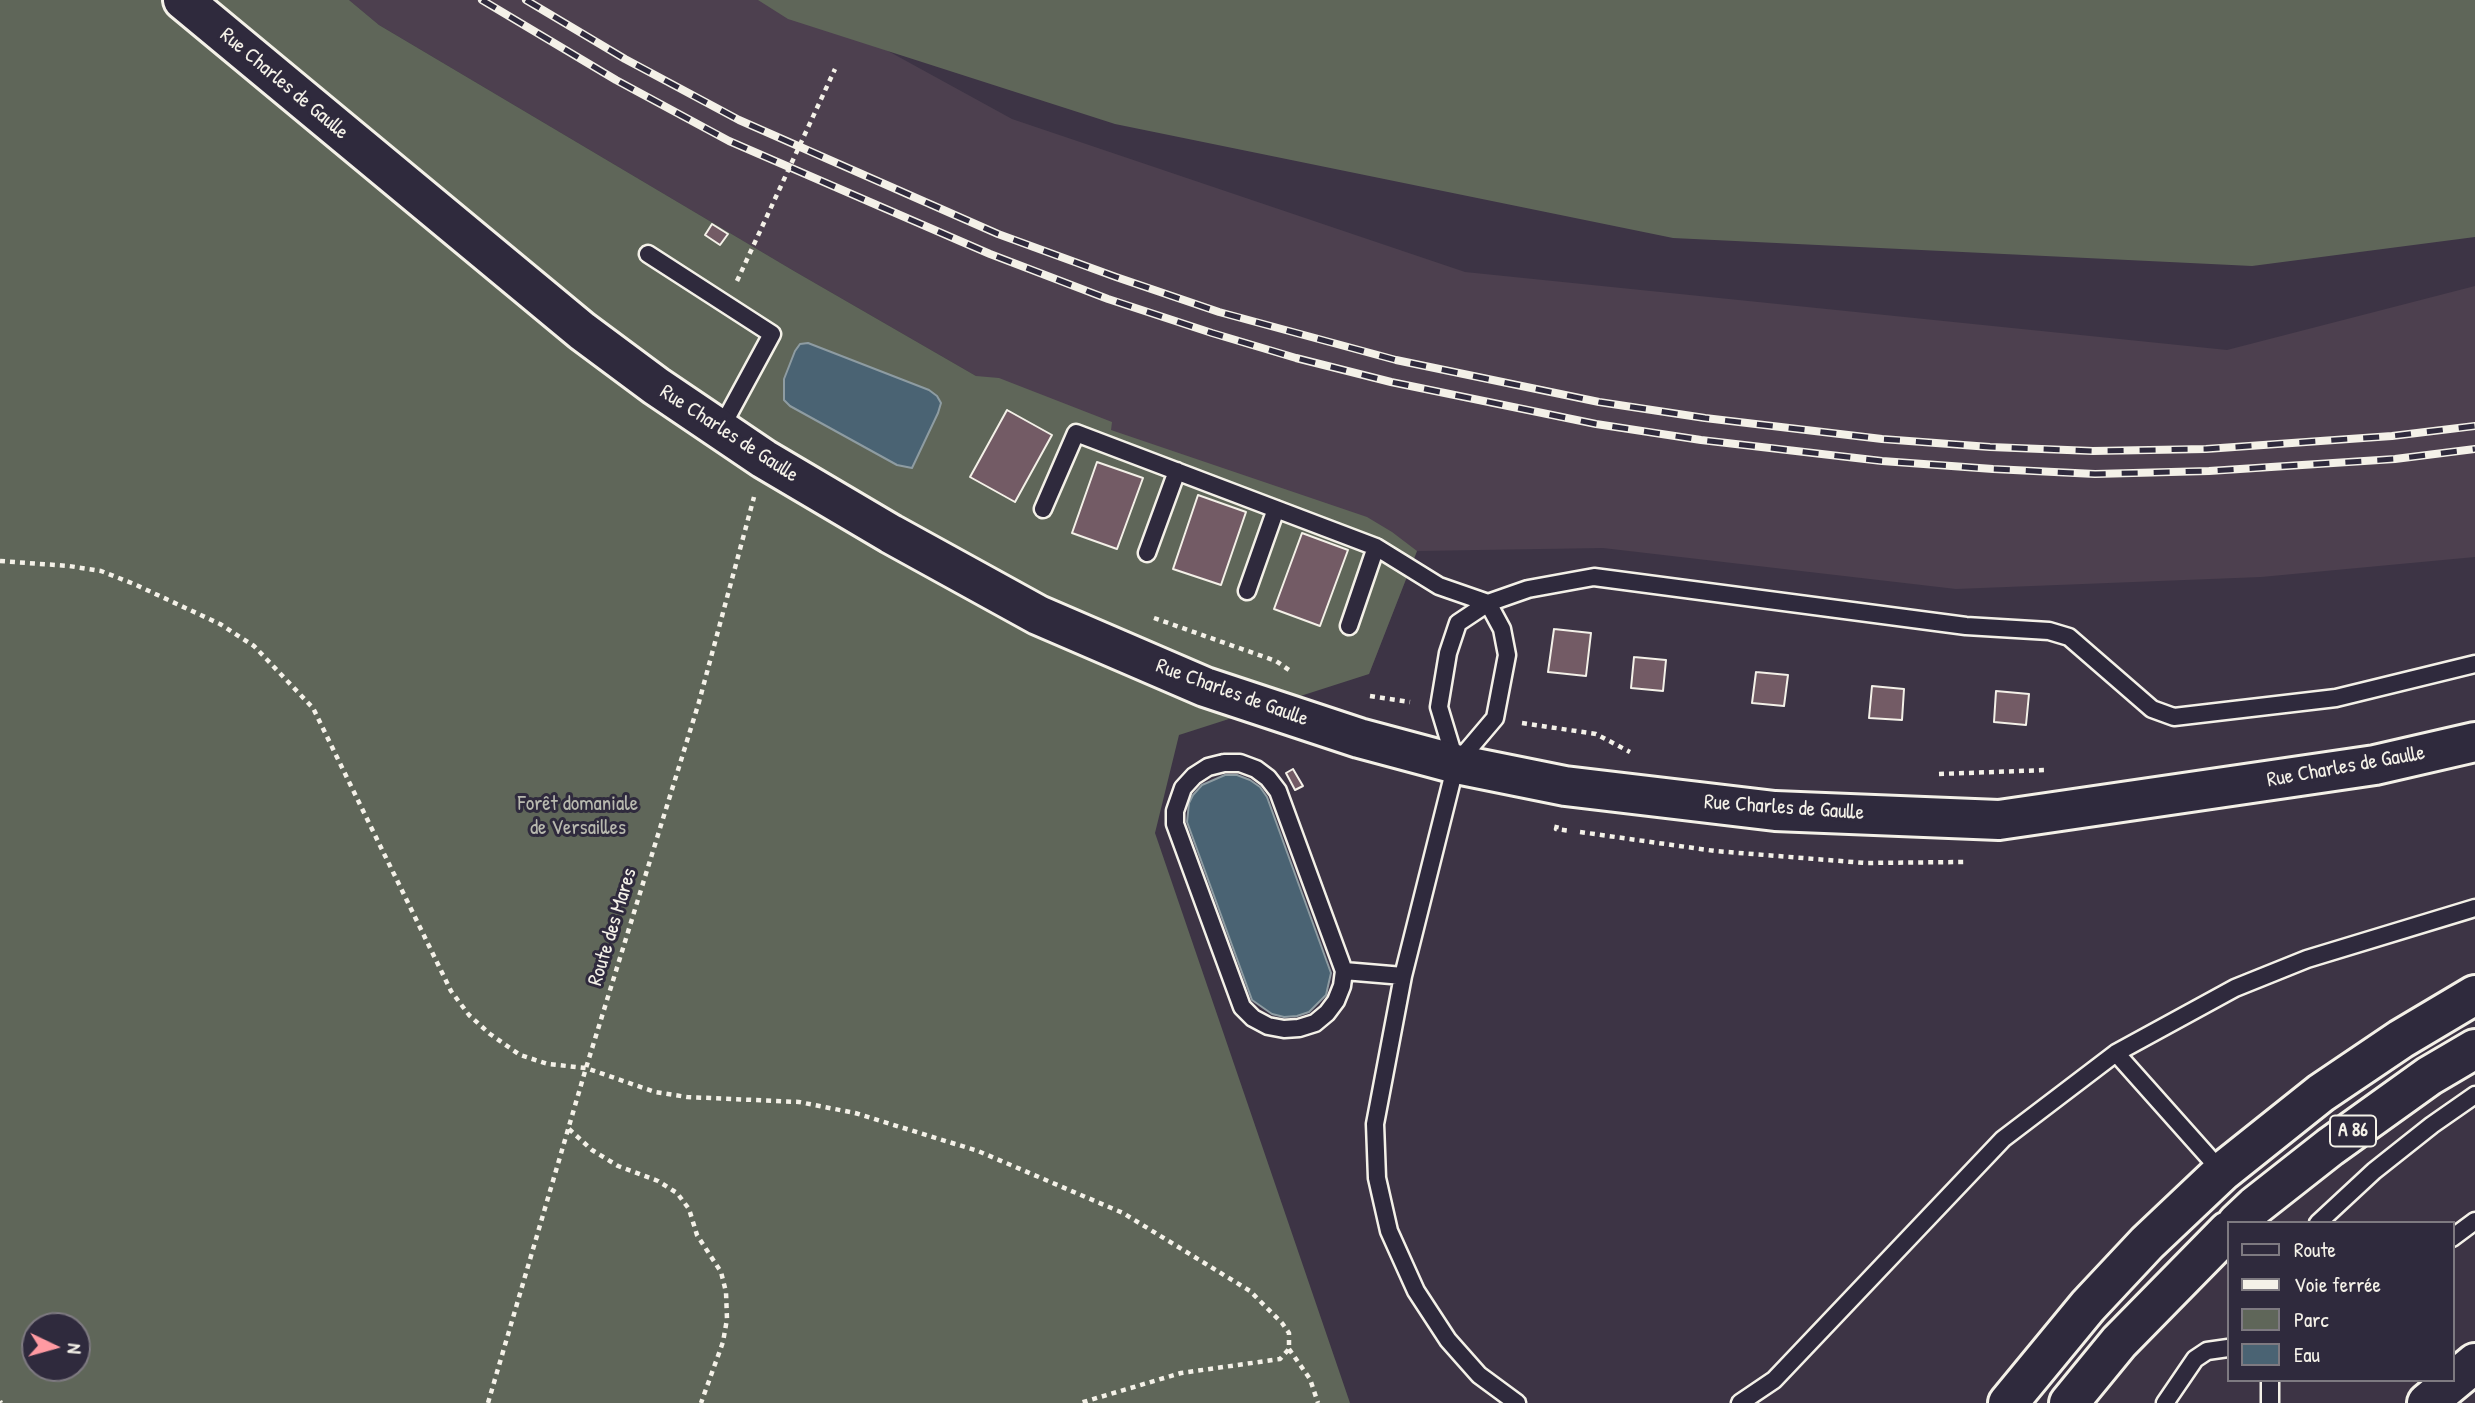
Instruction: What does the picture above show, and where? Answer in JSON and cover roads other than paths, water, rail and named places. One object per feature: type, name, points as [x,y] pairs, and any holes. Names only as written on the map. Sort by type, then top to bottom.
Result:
[{"type":"main road","name":"Rue Charles de Gaulle","points":[[183,0],[582,331],[656,386],[764,459],[891,534],[1038,615],[1205,687],[1359,738],[1456,764],[1566,786],[1775,811],[1999,820],[2375,765],[2475,743]]},
{"type":"main road","points":[[2008,1403],[2088,1306],[2139,1252],[2222,1172],[2321,1093],[2401,1039],[2475,995]]},
{"type":"main road","name":"A 86","points":[[2239,1221],[2330,1147],[2429,1076],[2475,1049]]},
{"type":"main road","points":[[2069,1403],[2119,1342],[2226,1233]]},
{"type":"main road","points":[[2454,1380],[2475,1363]]},
{"type":"main road","points":[[2427,1403],[2452,1382]]},
{"type":"lane","points":[[648,254],[772,334],[720,430]]},
{"type":"lane","points":[[1043,509],[1076,433],[1376,547],[1439,586],[1488,603],[1502,629],[1507,655],[1495,718],[1456,764],[1403,976],[1375,1125],[1377,1178],[1389,1231],[1416,1291],[1448,1340],[1479,1375],[1517,1403]]},
{"type":"lane","points":[[1147,553],[1177,471]]},
{"type":"lane","points":[[1247,592],[1276,509]]},
{"type":"lane","points":[[1349,626],[1376,547]]},
{"type":"lane","points":[[1456,764],[1439,707],[1448,653],[1458,623],[1488,603],[1528,589],[1594,577],[1966,626],[2049,631],[2069,636],[2152,709],[2174,717],[2336,698],[2475,664]]},
{"type":"lane","points":[[1232,763],[1256,769],[1268,778],[1278,791],[1344,971],[1336,1001],[1327,1013],[1307,1025],[1283,1029],[1268,1026],[1253,1018],[1242,1007],[1175,824],[1178,799],[1183,788],[1194,776],[1208,767],[1232,763]]},
{"type":"lane","points":[[1740,1403],[1774,1380],[2003,1139],[2116,1053],[2235,988],[2308,959],[2475,908]]},
{"type":"lane","points":[[1344,971],[1403,976]]},
{"type":"lane","points":[[2116,1053],[2222,1172]]},
{"type":"lane","points":[[2320,1221],[2374,1171],[2475,1095]]},
{"type":"lane","points":[[2454,1237],[2475,1221]]},
{"type":"lane","points":[[2165,1403],[2195,1359],[2207,1351],[2226,1348]]},
{"type":"lane","points":[[2270,1382],[2270,1403]]},
{"type":"water","points":[[808,343],[929,390],[937,396],[941,403],[938,413],[912,468],[897,465],[790,406],[784,400],[784,379],[795,351],[800,344]]},
{"type":"water","points":[[1225,775],[1237,775],[1250,780],[1260,787],[1267,797],[1331,973],[1326,995],[1309,1012],[1297,1016],[1272,1014],[1252,1000],[1187,822],[1189,803],[1193,795],[1202,785]]},
{"type":"railway","points":[[482,0],[616,80],[729,141],[990,254],[1108,299],[1212,333],[1391,382],[1596,424],[1701,440],[1882,461],[1993,469],[2095,474],[2209,471],[2395,459],[2475,449]]},
{"type":"railway","points":[[526,0],[625,59],[739,120],[998,234],[1219,312],[1396,360],[1599,402],[1705,418],[1882,439],[1990,447],[2093,451],[2206,449],[2392,436],[2475,426]]},
{"type":"park label","name":"Forêt domaniale de Versailles","points":[[578,816]]}]
